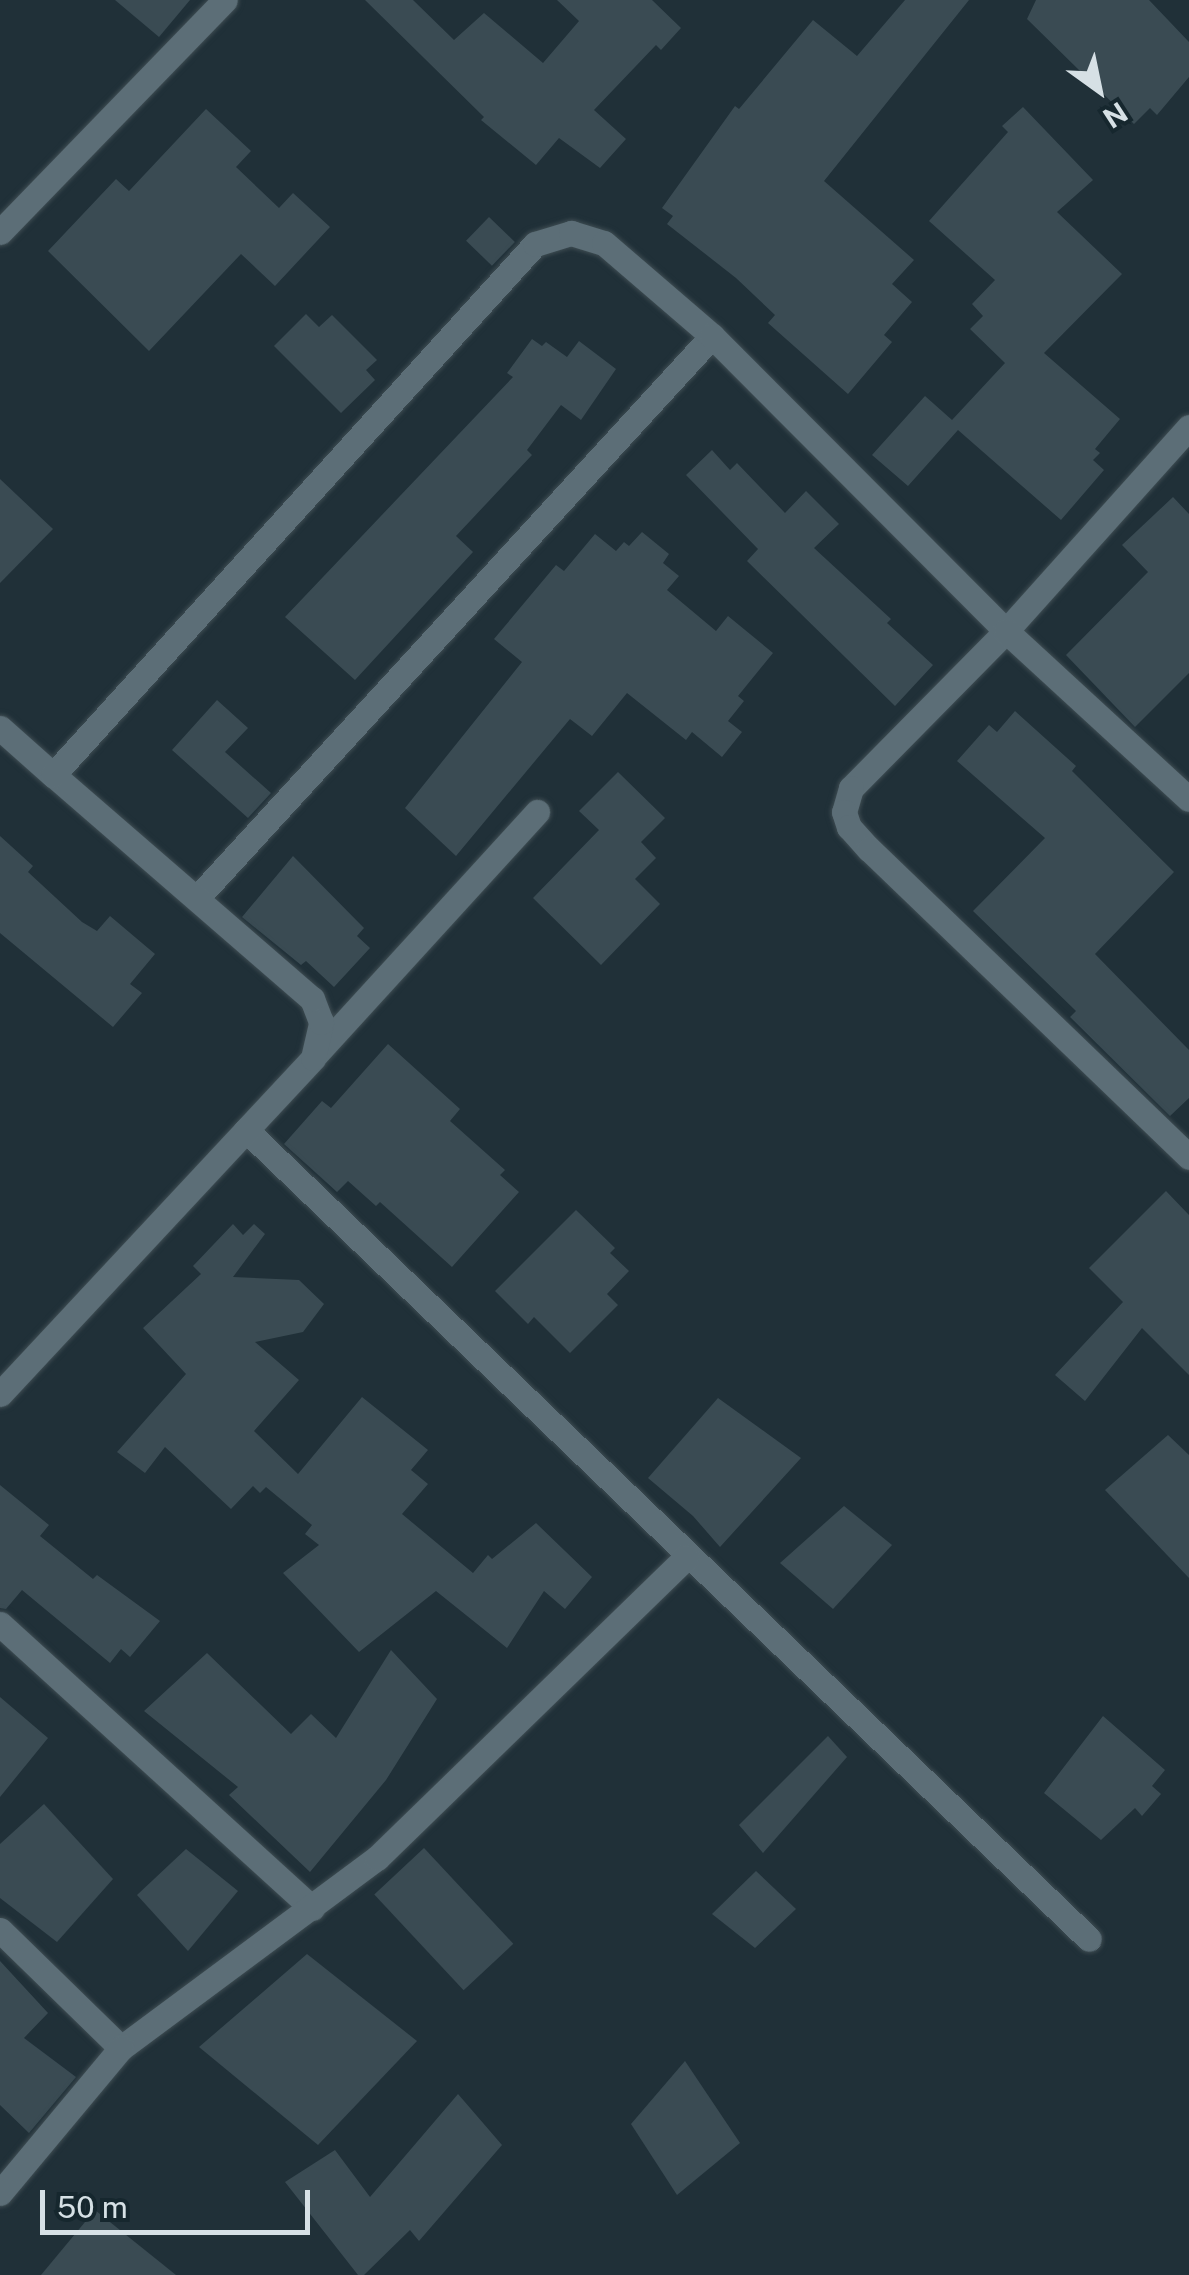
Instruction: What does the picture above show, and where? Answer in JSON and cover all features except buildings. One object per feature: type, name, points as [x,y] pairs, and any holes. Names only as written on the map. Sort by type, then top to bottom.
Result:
[{"type":"street","points":[[0,232],[225,0]]},
{"type":"street","points":[[54,775],[535,244],[571,233],[604,243],[712,336],[1006,631],[1189,799]]},
{"type":"street","points":[[197,898],[712,336]]},
{"type":"street","points":[[1189,427],[1006,631],[851,788],[844,812],[850,827],[868,849],[1189,1157]]},
{"type":"street","points":[[0,728],[312,998],[321,1022],[313,1058]]},
{"type":"street","points":[[0,1394],[537,812]]},
{"type":"street","points":[[246,1130],[1089,1939]]},
{"type":"street","points":[[0,2193],[121,2048],[377,1858],[686,1556]]},
{"type":"street","points":[[0,1624],[312,1908]]},
{"type":"street","points":[[0,1930],[121,2048]]}]
